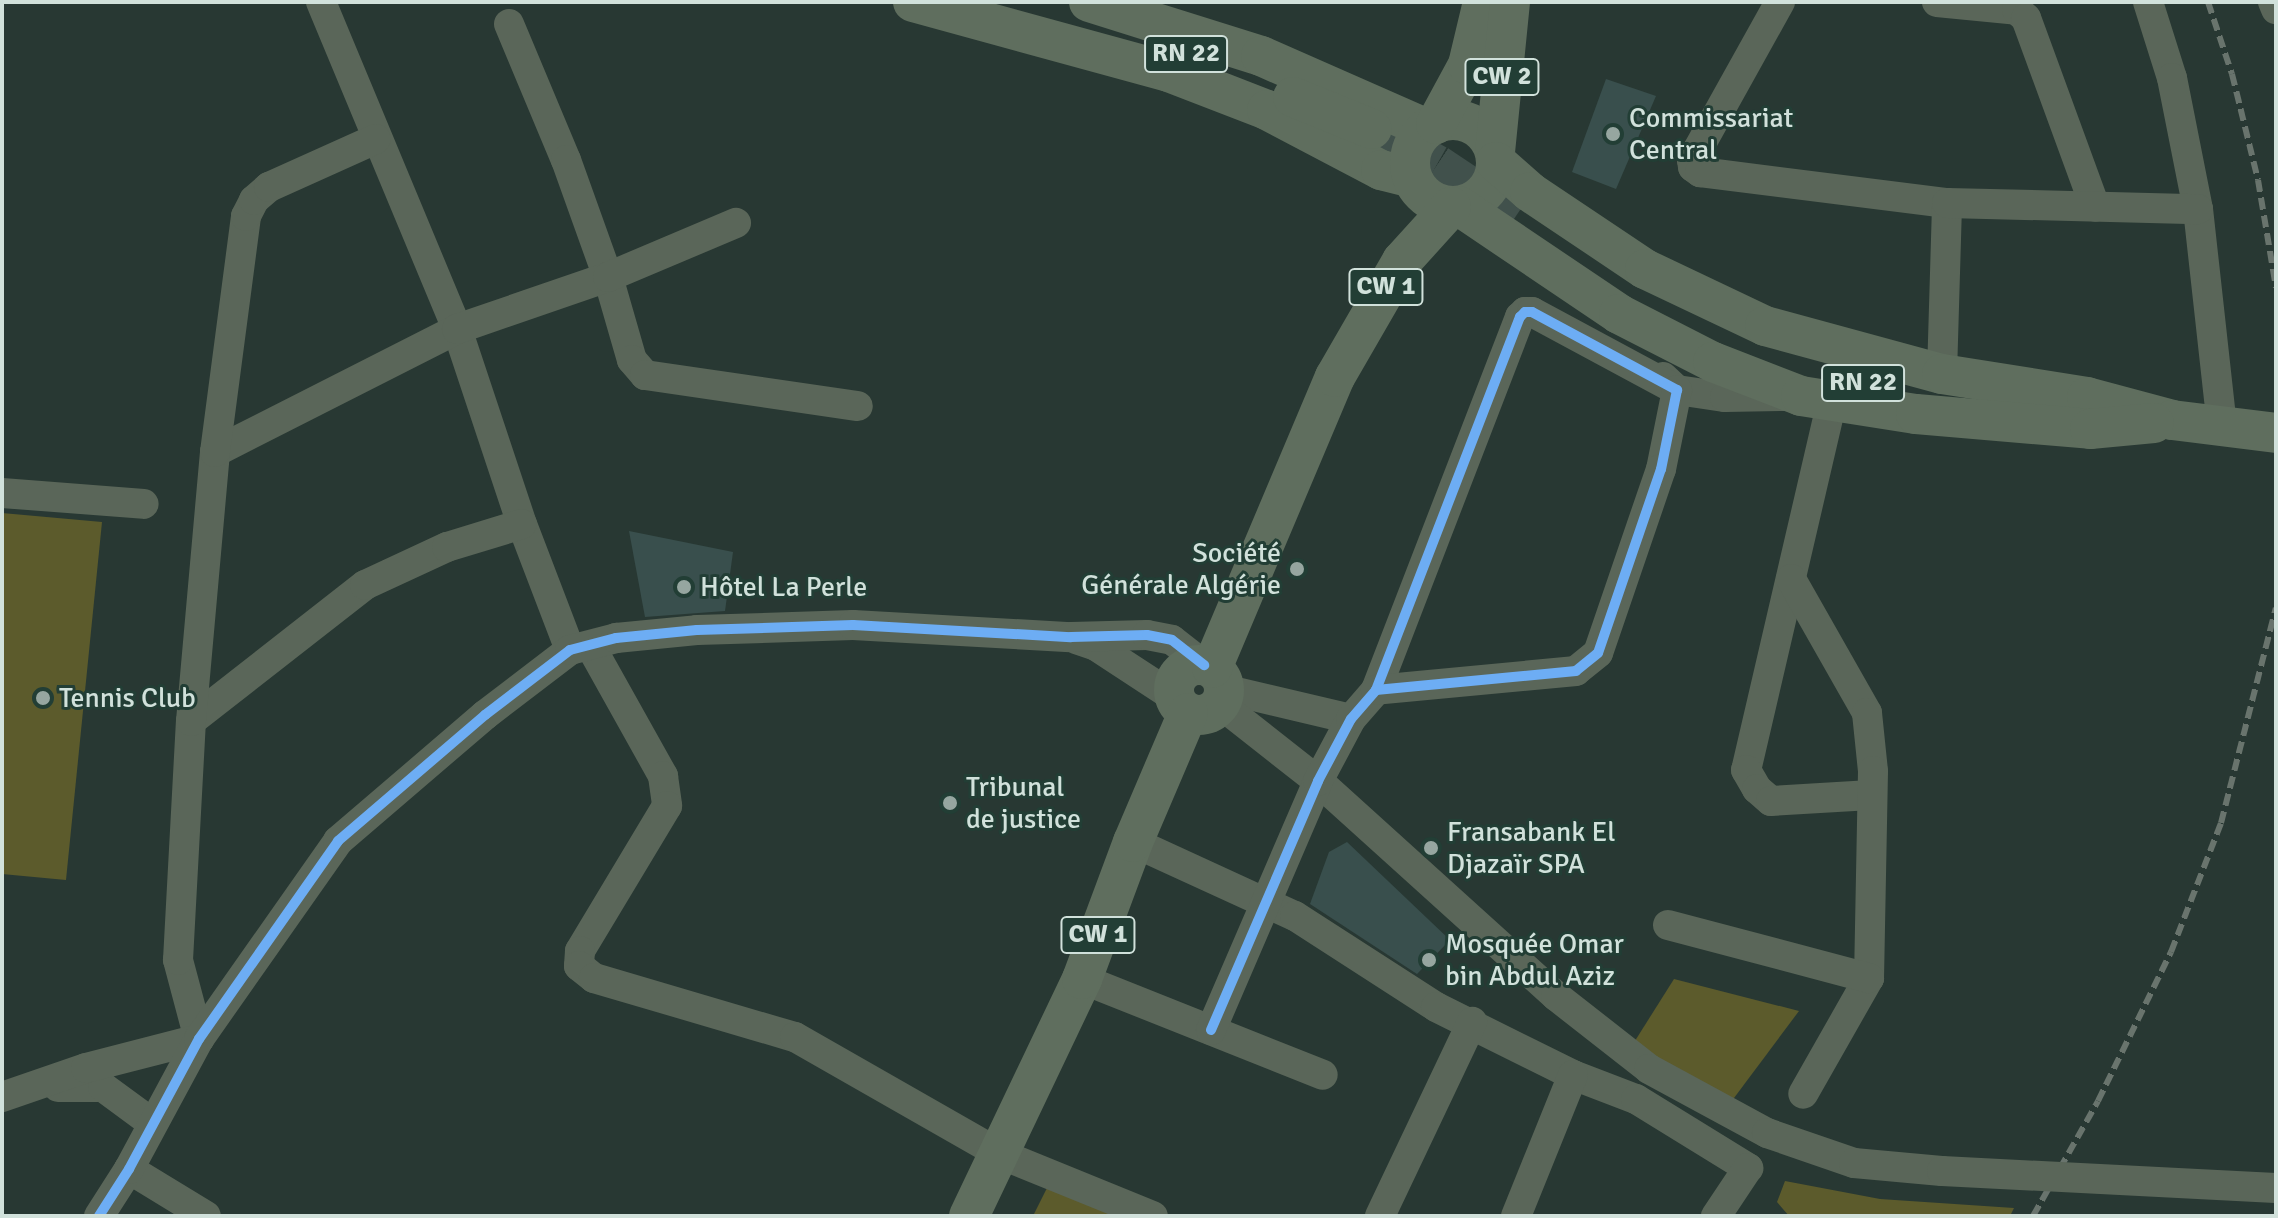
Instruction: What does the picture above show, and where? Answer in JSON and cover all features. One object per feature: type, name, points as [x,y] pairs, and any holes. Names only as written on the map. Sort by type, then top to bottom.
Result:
[{"type":"main road","points":[[913,2],[1169,72],[1267,110],[1381,170],[1414,182],[1437,204],[1455,206],[1482,196],[1490,186],[1495,157]]},
{"type":"main road","name":"RN 22","points":[[992,2],[1177,51],[1372,129]]},
{"type":"main road","points":[[1089,2],[1261,56],[1432,126],[1465,122],[1488,138],[1495,157],[1530,192],[1588,234],[1706,301],[1765,326],[1942,374],[2087,397],[2172,420]]},
{"type":"main road","name":"CW 2","points":[[1432,126],[1468,65],[1483,2]]},
{"type":"main road","name":"CW 2","points":[[1495,157],[1510,2]]},
{"type":"main road","points":[[1335,377],[1355,313],[1414,182],[1413,146],[1432,126]]},
{"type":"main road","points":[[1455,206],[1619,314],[1713,362],[1817,398],[1916,414],[2090,429],[2172,420]]},
{"type":"main road","name":"CW 1","points":[[969,1216],[1082,979],[1133,842],[1204,689],[1335,377],[1402,261],[1455,206]]},
{"type":"main road","name":"RN 22","points":[[1515,217],[1694,326],[1758,355],[1825,377],[1949,398],[2276,433]]},
{"type":"street","points":[[321,2],[457,329],[522,524],[580,648],[663,776],[667,806],[580,951],[579,966],[594,978],[795,1037],[1000,1154],[1153,1216]]},
{"type":"street","points":[[1780,2],[1692,160],[1693,167],[1700,172],[1947,203],[2198,209]]},
{"type":"street","points":[[1937,2],[2017,10],[2026,18],[2095,207]]},
{"type":"street","points":[[2148,2],[2172,78],[2198,209],[2230,428]]},
{"type":"street","points":[[2273,2],[2276,9]]},
{"type":"street","points":[[509,24],[566,160],[608,277],[632,360],[645,375],[858,406]]},
{"type":"street","points":[[199,1039],[178,960],[191,721],[215,452],[246,216],[254,200],[269,187],[376,139]]},
{"type":"street","points":[[1942,374],[1947,203]]},
{"type":"street","points":[[215,452],[457,329],[608,277],[736,223]]},
{"type":"street","points":[[1211,1030],[1318,781],[1351,719],[1376,690],[1520,317],[1525,312],[1532,312],[1677,390],[1725,397],[1817,398],[1791,579],[1746,770],[1757,789],[1771,801],[1871,795]]},
{"type":"street","points":[[1619,314],[1640,354],[1677,390]]},
{"type":"street","points":[[1376,690],[1576,671],[1598,653],[1661,469],[1677,390]]},
{"type":"street","points":[[2,493],[144,504]]},
{"type":"street","points":[[191,721],[365,585],[447,547],[522,524]]},
{"type":"street","points":[[1791,579],[1867,713],[1873,771],[1869,978],[1803,1094]]},
{"type":"street","points":[[99,1216],[129,1169],[199,1039],[338,841],[485,715],[580,648],[616,638],[697,630],[853,625],[1071,637],[1147,635],[1172,640],[1204,689],[1318,781],[1556,996],[1649,1069],[1767,1133],[1854,1163],[1942,1171],[2276,1188]]},
{"type":"street","points":[[1071,637],[1204,689],[1351,719]]},
{"type":"street","points":[[1133,842],[1295,916],[1436,1007],[1472,1022],[1573,1075],[1636,1099],[1748,1168],[1716,1216]]},
{"type":"street","points":[[1668,925],[1869,978]]},
{"type":"street","points":[[1082,979],[1323,1075]]},
{"type":"street","points":[[1389,1213],[1472,1022]]},
{"type":"street","points":[[2,1097],[86,1068],[199,1039]]},
{"type":"street","points":[[1516,1216],[1573,1075]]},
{"type":"street","points":[[2,1097],[70,1084],[103,1087],[152,1123]]},
{"type":"street","points":[[129,1169],[206,1216]]},
{"type":"shaded area","name":"Tennis Club","points":[[2,513],[102,522],[66,880],[2,874]]},
{"type":"shaded area","points":[[1674,979],[1799,1011],[1731,1102],[1633,1044]]},
{"type":"shaded area","points":[[1785,1181],[1880,1199],[2014,1208],[2010,1216],[1789,1216],[1777,1202]]},
{"type":"shaded area","points":[[1047,1188],[1118,1216],[1033,1216]]},
{"type":"building","name":"Commissariat Central","points":[[1606,79],[1656,96],[1616,189],[1572,172]]},
{"type":"building","name":"Hôtel La Perle","points":[[629,531],[733,552],[725,611],[645,617]]},
{"type":"building","points":[[1347,842],[1450,940],[1417,974],[1310,904],[1329,852]]},
{"type":"tunnel","points":[[1372,129],[1437,165],[1515,217]]},
{"type":"railway","points":[[2208,2],[2232,74],[2258,180],[2276,288]]},
{"type":"railway","points":[[2033,1216],[2098,1101],[2171,952],[2221,823],[2276,608]]},
{"type":"cycle path","points":[[1211,1030],[1318,781],[1351,719],[1376,690],[1520,317],[1525,312],[1532,312],[1677,390],[1661,469],[1598,653],[1576,671],[1376,690]]},
{"type":"cycle path","points":[[99,1216],[129,1169],[199,1039],[338,841],[485,715],[570,650],[616,638],[697,630],[853,625],[1071,637],[1147,635],[1172,640],[1204,665]]},
{"type":"place","name":"Commissariat Central","points":[[1613,134]]},
{"type":"place","name":"Société Générale Algérie","points":[[1297,569]]},
{"type":"place","name":"Hôtel La Perle","points":[[684,587]]},
{"type":"place","name":"Tennis Club","points":[[43,698]]},
{"type":"place","name":"Tribunal de justice","points":[[950,803]]},
{"type":"place","name":"Fransabank El Djazaïr SPA","points":[[1431,848]]},
{"type":"place","name":"Mosquée Omar bin Abdul Aziz","points":[[1429,960]]}]
